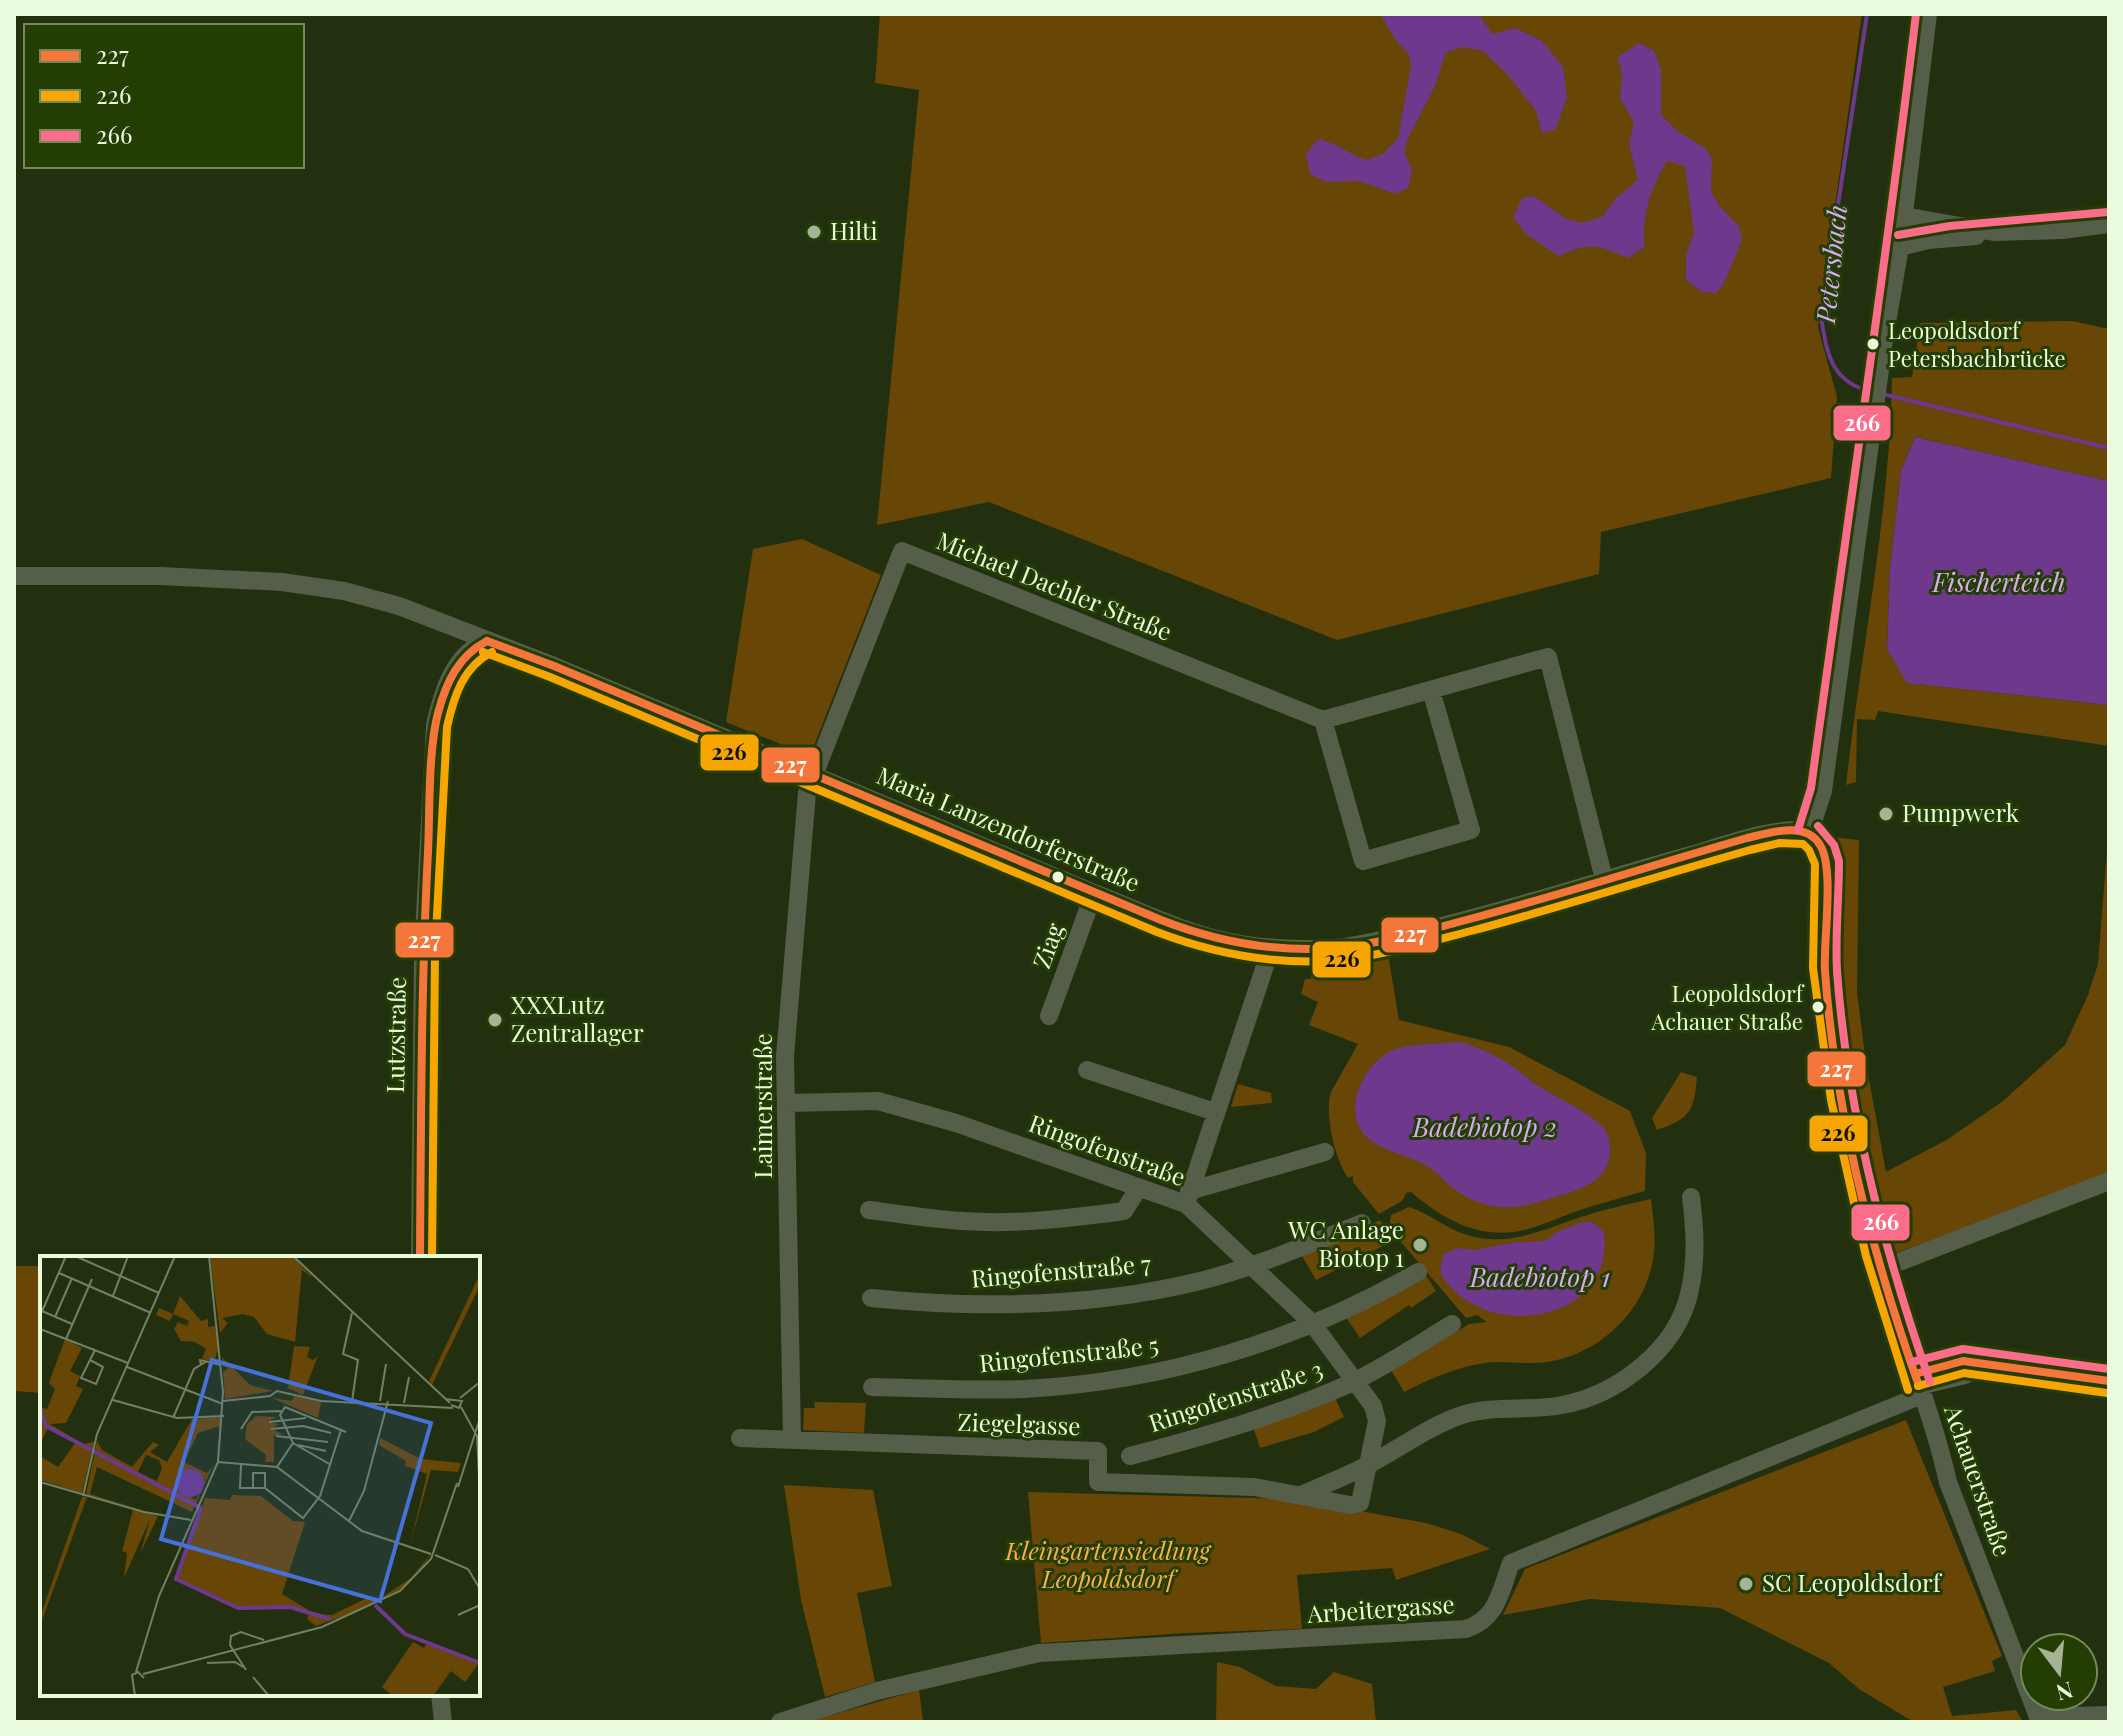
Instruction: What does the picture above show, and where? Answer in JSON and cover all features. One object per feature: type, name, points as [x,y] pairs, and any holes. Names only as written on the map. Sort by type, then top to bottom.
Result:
[{"type":"street","points":[[1809,834],[1823,791],[1878,378],[1900,247],[1928,14]]},
{"type":"street","points":[[1904,216],[1994,232]]},
{"type":"street","points":[[1900,247],[1928,240],[1994,232],[2062,230],[2109,224]]},
{"type":"street","name":"Michael Dachler Straße","points":[[814,775],[902,551],[1323,720]]},
{"type":"street","name":"Maria Lanzendorferstraße","points":[[14,576],[175,576],[282,582],[344,591],[399,606],[554,666],[1094,893],[1214,938],[1271,948],[1318,949],[1372,942],[1466,921],[1604,879],[1781,831],[1809,834]]},
{"type":"street","name":"Lutzstraße","points":[[420,1256],[422,967],[435,725],[440,700],[453,673],[466,653],[475,645],[487,641]]},
{"type":"street","points":[[1431,690],[1471,830],[1363,861],[1323,720],[1548,657],[1604,879]]},
{"type":"street","name":"Laimerstraße","points":[[792,1440],[785,1056],[807,793],[814,775]]},
{"type":"street","name":"Achauerstraße","points":[[1809,834],[1824,851],[1827,863],[1825,965],[1835,1057],[1861,1196],[1948,1482],[2039,1720]]},
{"type":"street","name":"Ziag","points":[[1049,1016],[1094,893]]},
{"type":"street","points":[[1187,1198],[1271,948]]},
{"type":"street","points":[[1087,1070],[1215,1112]]},
{"type":"street","name":"Ringofenstraße","points":[[787,1103],[878,1101],[956,1123],[1138,1189],[1187,1198],[1312,1323],[1373,1406],[1377,1421],[1360,1503]]},
{"type":"street","points":[[1187,1198],[1325,1152]]},
{"type":"street","points":[[1881,1269],[2109,1181]]},
{"type":"street","points":[[869,1210],[964,1221],[1073,1218],[1124,1211],[1138,1189]]},
{"type":"street","points":[[1301,1495],[1367,1465],[1432,1427],[1463,1415],[1503,1408],[1560,1406],[1580,1401],[1610,1388],[1637,1371],[1663,1345],[1687,1304],[1696,1237],[1691,1197]]},
{"type":"street","name":"Ringofenstraße 7","points":[[871,1298],[963,1304],[1050,1302],[1164,1288],[1253,1266],[1362,1223]]},
{"type":"street","name":"Ringofenstraße 5","points":[[872,1387],[1026,1389],[1138,1376],[1204,1362],[1260,1344],[1391,1288],[1418,1272]]},
{"type":"street","name":"Ringofenstraße 3","points":[[1130,1456],[1260,1419],[1355,1381],[1452,1324]]},
{"type":"street","name":"Arbeitergasse","points":[[780,1722],[877,1691],[1039,1653],[1466,1629],[1480,1624],[1492,1614],[1511,1563],[1918,1385],[1965,1375],[1981,1364],[2109,1381]]},
{"type":"street","name":"Ziegelgasse","points":[[740,1438],[1098,1451],[1098,1482],[1254,1487],[1350,1505],[1360,1503]]},
{"type":"street","points":[[440,1696],[443,1722]]},
{"type":"street","points":[[2039,1720],[2109,1715]]},
{"type":"green space","points":[[880,14],[1862,14],[1818,327],[1837,397],[1831,478],[1601,532],[1599,574],[1337,640],[989,502],[877,525],[919,90],[875,83]]},
{"type":"green space","points":[[2072,321],[2109,329],[2109,481],[1915,437],[1901,471],[1890,568],[1887,648],[1908,683],[2109,705],[2109,746],[1878,711],[1875,720],[1857,719],[1856,782],[1846,785],[1881,531],[1892,378],[1912,377],[1920,323]]},
{"type":"green space","points":[[802,539],[881,575],[810,756],[726,722],[753,549]]},
{"type":"green space","points":[[2109,824],[2109,1175],[1893,1254],[1887,1250],[1879,1220],[1853,1095],[1838,978],[1835,924],[1838,860],[1831,837],[1859,840],[1857,992],[1866,1063],[1886,1172],[1948,1139],[2003,1101],[2065,1045],[2088,995],[2098,964]]},
{"type":"green space","points":[[1388,954],[1399,1020],[1509,1047],[1630,1111],[1646,1153],[1645,1191],[1511,1232],[1495,1233],[1465,1226],[1411,1192],[1379,1214],[1353,1182],[1353,1176],[1348,1178],[1343,1170],[1330,1124],[1331,1092],[1358,1044],[1309,1025],[1318,1002],[1301,994],[1305,979],[1311,979],[1311,969]]},
{"type":"green space","points":[[1681,1072],[1697,1077],[1692,1106],[1684,1117],[1657,1130],[1652,1118]]},
{"type":"green space","points":[[1238,1084],[1271,1093],[1272,1103],[1231,1107]]},
{"type":"green space","points":[[1651,1199],[1655,1240],[1650,1272],[1633,1308],[1606,1337],[1571,1356],[1545,1362],[1473,1365],[1404,1392],[1391,1370],[1469,1324],[1487,1322],[1477,1315],[1466,1318],[1389,1228],[1391,1215],[1409,1207],[1470,1236],[1500,1239],[1528,1235],[1592,1213]]},
{"type":"green space","points":[[1380,1220],[1393,1241],[1316,1280],[1302,1256]]},
{"type":"green space","points":[[14,1266],[40,1266],[40,1393],[14,1391]]},
{"type":"green space","points":[[1425,1274],[1436,1291],[1360,1338],[1345,1316]]},
{"type":"green space","points":[[1335,1398],[1344,1417],[1314,1432],[1260,1448],[1254,1429]]},
{"type":"green space","points":[[814,1402],[866,1403],[864,1433],[803,1430],[804,1408],[815,1408]]},
{"type":"green space","name":"SC Leopoldsdorf","points":[[1906,1420],[2002,1656],[1992,1661],[1995,1671],[1943,1687],[1952,1716],[2016,1710],[2023,1722],[1912,1721],[1859,1689],[1829,1663],[1720,1608],[1590,1599],[1503,1615],[1525,1569]]},
{"type":"green space","points":[[784,1485],[873,1490],[892,1586],[857,1593],[875,1682],[825,1697],[801,1600]]},
{"type":"green space","name":"Kleingartensiedlung Leopoldsdorf","points":[[1028,1492],[1293,1499],[1426,1523],[1461,1534],[1490,1549],[1396,1580],[1392,1568],[1297,1575],[1302,1629],[1041,1643]]},
{"type":"green space","points":[[1217,1662],[1240,1667],[1276,1686],[1316,1689],[1334,1672],[1372,1684],[1376,1722],[1216,1722]]},
{"type":"green space","points":[[919,1690],[923,1722],[807,1722]]},
{"type":"water","points":[[1380,14],[1479,14],[1492,34],[1515,28],[1542,41],[1563,67],[1567,98],[1555,130],[1542,133],[1536,111],[1508,75],[1483,51],[1464,47],[1446,52],[1435,86],[1408,138],[1404,152],[1412,171],[1408,188],[1395,194],[1359,181],[1326,182],[1310,174],[1306,154],[1318,139],[1366,160],[1383,154],[1398,138],[1411,66],[1408,53],[1397,42]]},
{"type":"water","points":[[1639,43],[1654,51],[1661,69],[1661,115],[1677,131],[1705,148],[1712,159],[1711,191],[1720,207],[1739,226],[1742,240],[1723,285],[1716,293],[1702,292],[1686,280],[1686,255],[1694,233],[1685,166],[1667,161],[1648,202],[1644,247],[1628,258],[1594,246],[1578,248],[1559,256],[1527,235],[1513,217],[1522,198],[1534,196],[1566,219],[1583,223],[1603,216],[1615,199],[1638,180],[1629,143],[1634,123],[1620,98],[1622,75],[1618,57]]},
{"type":"water","name":"Fischerteich","points":[[1915,437],[2109,481],[2109,705],[1907,683],[1887,649],[1890,568],[1901,471]]},
{"type":"water","name":"Badebiotop 2","points":[[1461,1042],[1503,1060],[1602,1126],[1608,1136],[1609,1160],[1597,1178],[1578,1190],[1532,1204],[1497,1207],[1475,1201],[1425,1165],[1370,1140],[1361,1130],[1355,1106],[1363,1081],[1379,1059],[1404,1047]]},
{"type":"water","name":"Badebiotop 1","points":[[1583,1222],[1592,1222],[1604,1232],[1602,1263],[1589,1288],[1568,1305],[1541,1314],[1512,1316],[1484,1309],[1459,1295],[1440,1272],[1443,1255],[1457,1248],[1475,1250],[1545,1241],[1557,1232]]},
{"type":"waterway","name":"Petersbach","points":[[1867,14],[1821,317],[1829,355],[1840,374],[1848,382],[1873,392]]},
{"type":"waterway","name":"Petersbach","points":[[1882,394],[2109,448]]},
{"type":"transit line","name":"266","points":[[1798,830],[1811,788],[1916,14]]},
{"type":"transit line","name":"266","points":[[1898,235],[1950,226],[2108,212]]},
{"type":"transit line","name":"227","points":[[487,641],[554,666],[1161,920],[1199,933],[1257,946],[1316,949],[1392,939],[1747,838],[1786,830],[1797,830],[1814,837],[1820,845],[1827,870],[1825,971],[1837,1077],[1871,1234],[1919,1386]]},
{"type":"transit line","name":"227","points":[[420,1256],[423,1004],[432,745],[438,713],[449,681],[468,654],[487,641]]},
{"type":"transit line","name":"226","points":[[483,652],[550,677],[1157,932],[1199,946],[1263,959],[1329,961],[1383,953],[1506,921],[1750,850],[1780,843],[1803,844],[1815,864],[1813,968],[1831,1100],[1866,1256],[1908,1390]]},
{"type":"transit line","name":"226","points":[[432,1256],[435,953],[447,727],[461,684],[474,666],[492,652]]},
{"type":"transit line","name":"266","points":[[1818,826],[1834,845],[1839,861],[1837,971],[1849,1075],[1859,1128],[1897,1282],[1930,1382]]},
{"type":"transit line","name":"266","points":[[1912,1362],[1963,1349],[2109,1369]]},
{"type":"transit line","name":"227","points":[[1915,1374],[1963,1361],[2109,1381]]},
{"type":"transit line","name":"226","points":[[1918,1386],[1964,1373],[2107,1393]]},
{"type":"place","name":"Hilti","points":[[814,232]]},
{"type":"place","name":"Leopoldsdorf Petersbachbrücke","points":[[1873,344]]},
{"type":"place","name":"Pumpwerk","points":[[1886,814]]},
{"type":"place","name":"Leopoldsdorf Achauer Straße","points":[[1818,1007]]},
{"type":"place","name":"XXXLutz Zentrallager","points":[[495,1020]]},
{"type":"place","name":"WC Anlage Biotop 1","points":[[1420,1245]]},
{"type":"place","name":"SC Leopoldsdorf","points":[[1746,1584]]}]
